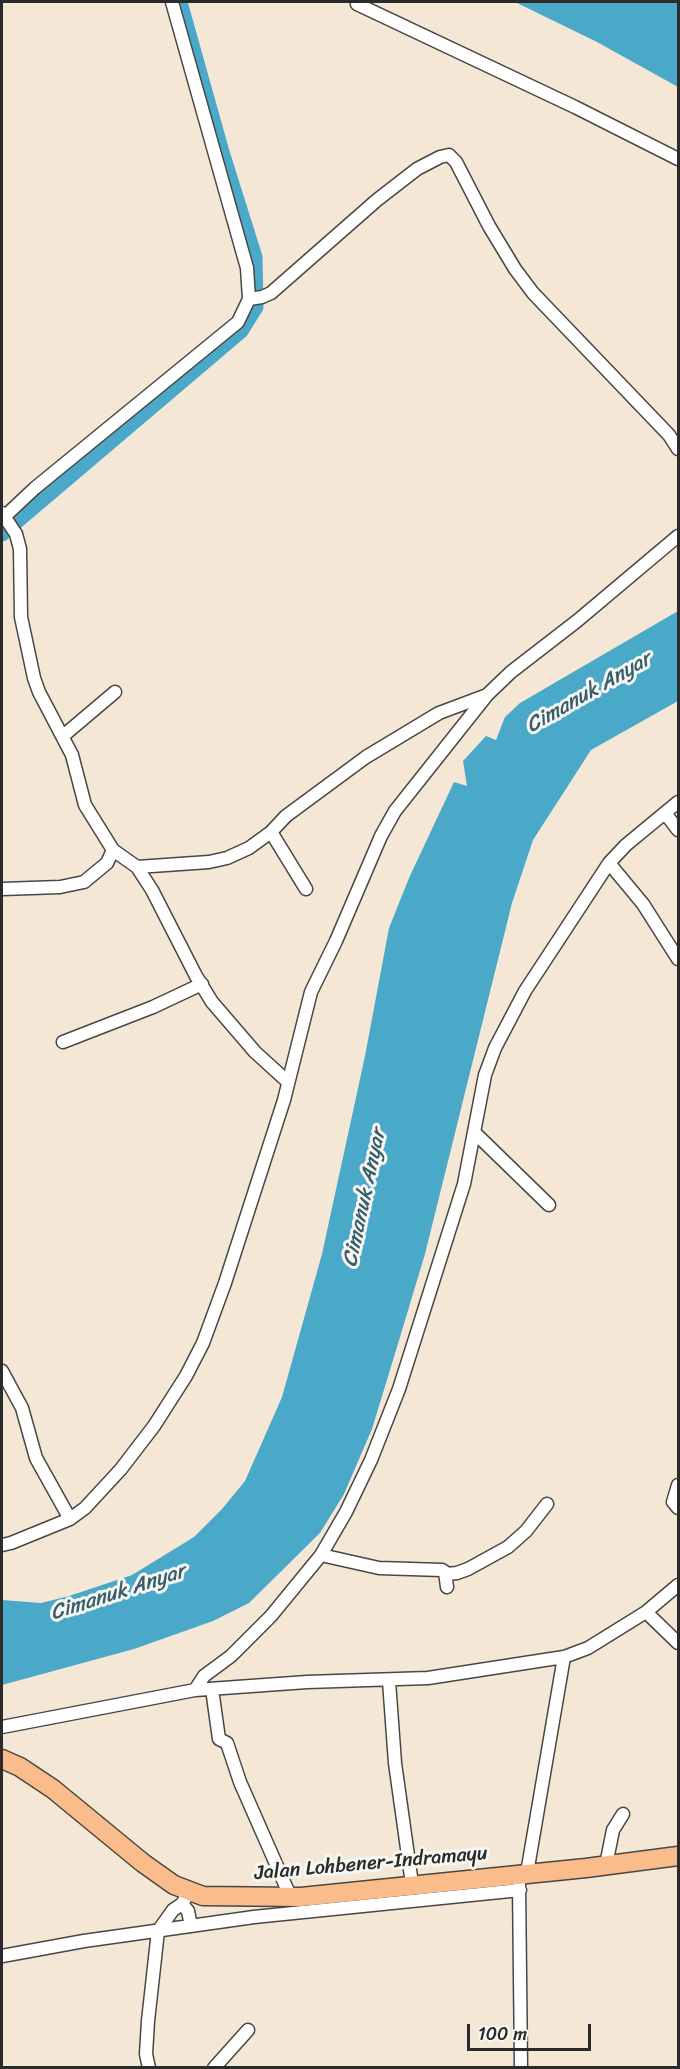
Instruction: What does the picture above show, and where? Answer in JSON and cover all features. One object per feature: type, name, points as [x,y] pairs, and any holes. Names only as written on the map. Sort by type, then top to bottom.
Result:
[{"type":"highway","name":"Jalan Lohbener-Indramayu","points":[[2,1759],[20,1767],[53,1789],[143,1863],[174,1885],[188,1911],[215,1897],[291,1898],[412,1884],[521,1881],[606,1865],[678,1856]]},
{"type":"street","points":[[172,2],[254,298]]},
{"type":"street","points":[[357,4],[575,107],[678,159]]},
{"type":"street","points":[[288,1082],[255,1052],[212,1002],[152,890],[137,867],[114,850],[85,805],[72,755],[39,692],[28,657],[21,617],[20,549],[16,534],[4,518],[35,488],[238,322],[254,298],[279,286],[377,200],[417,169],[449,155],[456,162],[489,226],[515,269],[533,292],[669,435],[678,449]]},
{"type":"street","points":[[2,1545],[70,1519],[85,1508],[122,1469],[186,1376],[203,1344],[225,1283],[288,1082],[311,992],[336,941],[381,836],[395,811],[446,750],[487,695],[511,672],[577,621],[678,536]]},
{"type":"street","points":[[63,736],[115,692]]},
{"type":"street","points":[[137,867],[227,858],[249,848],[271,832],[286,816],[339,776],[387,744],[439,713],[487,695]]},
{"type":"street","points":[[195,1690],[201,1679],[231,1656],[271,1617],[321,1555],[345,1512],[371,1460],[399,1389],[464,1184],[476,1133],[485,1075],[495,1048],[525,991],[609,863],[626,845],[678,802]]},
{"type":"street","points":[[664,813],[678,830]]},
{"type":"street","points":[[271,832],[306,889]]},
{"type":"street","points":[[2,889],[60,887],[84,882],[107,863],[114,850]]},
{"type":"street","points":[[609,863],[643,904],[678,958]]},
{"type":"street","points":[[63,1042],[153,1007],[202,984]]},
{"type":"street","points":[[476,1133],[549,1205]]},
{"type":"street","points":[[2,1371],[22,1408],[36,1458],[70,1519]]},
{"type":"street","points":[[678,1485],[673,1502],[678,1508]]},
{"type":"street","points":[[446,1574],[468,1569],[508,1547],[526,1531],[547,1504]]},
{"type":"street","points":[[321,1555],[363,1566],[442,1570],[446,1574],[447,1587]]},
{"type":"street","points":[[2,1727],[195,1690],[441,1677],[564,1657],[588,1648],[646,1612],[678,1585]]},
{"type":"street","points":[[646,1612],[678,1643]]},
{"type":"street","points":[[521,2067],[521,1881],[564,1657]]},
{"type":"street","points":[[388,1680],[395,1763],[412,1884]]},
{"type":"street","points":[[212,1689],[219,1739],[227,1743],[240,1782],[291,1898]]},
{"type":"street","points":[[606,1865],[614,1830],[623,1814]]},
{"type":"street","points":[[149,2067],[146,2054],[148,2021],[161,1926],[172,1910],[254,1917],[521,1881]]},
{"type":"street","points":[[2,1956],[161,1926],[188,1911]]},
{"type":"street","points":[[214,2067],[248,2030]]},
{"type":"water","points":[[515,2],[678,2],[678,87],[597,42]]},
{"type":"water","name":"Cimanuk Anyar","points":[[678,611],[678,701],[591,750],[533,840],[512,903],[425,1254],[372,1429],[344,1494],[320,1533],[249,1603],[213,1621],[134,1649],[2,1685],[2,1600],[41,1603],[132,1575],[194,1537],[222,1509],[245,1481],[282,1397],[322,1254],[365,1056],[389,928],[409,878],[454,782],[467,786],[463,761],[486,736],[496,740],[505,717],[520,703]]},
{"type":"waterway","points":[[2,534],[241,331],[256,307],[255,257],[222,152],[180,2]]}]
